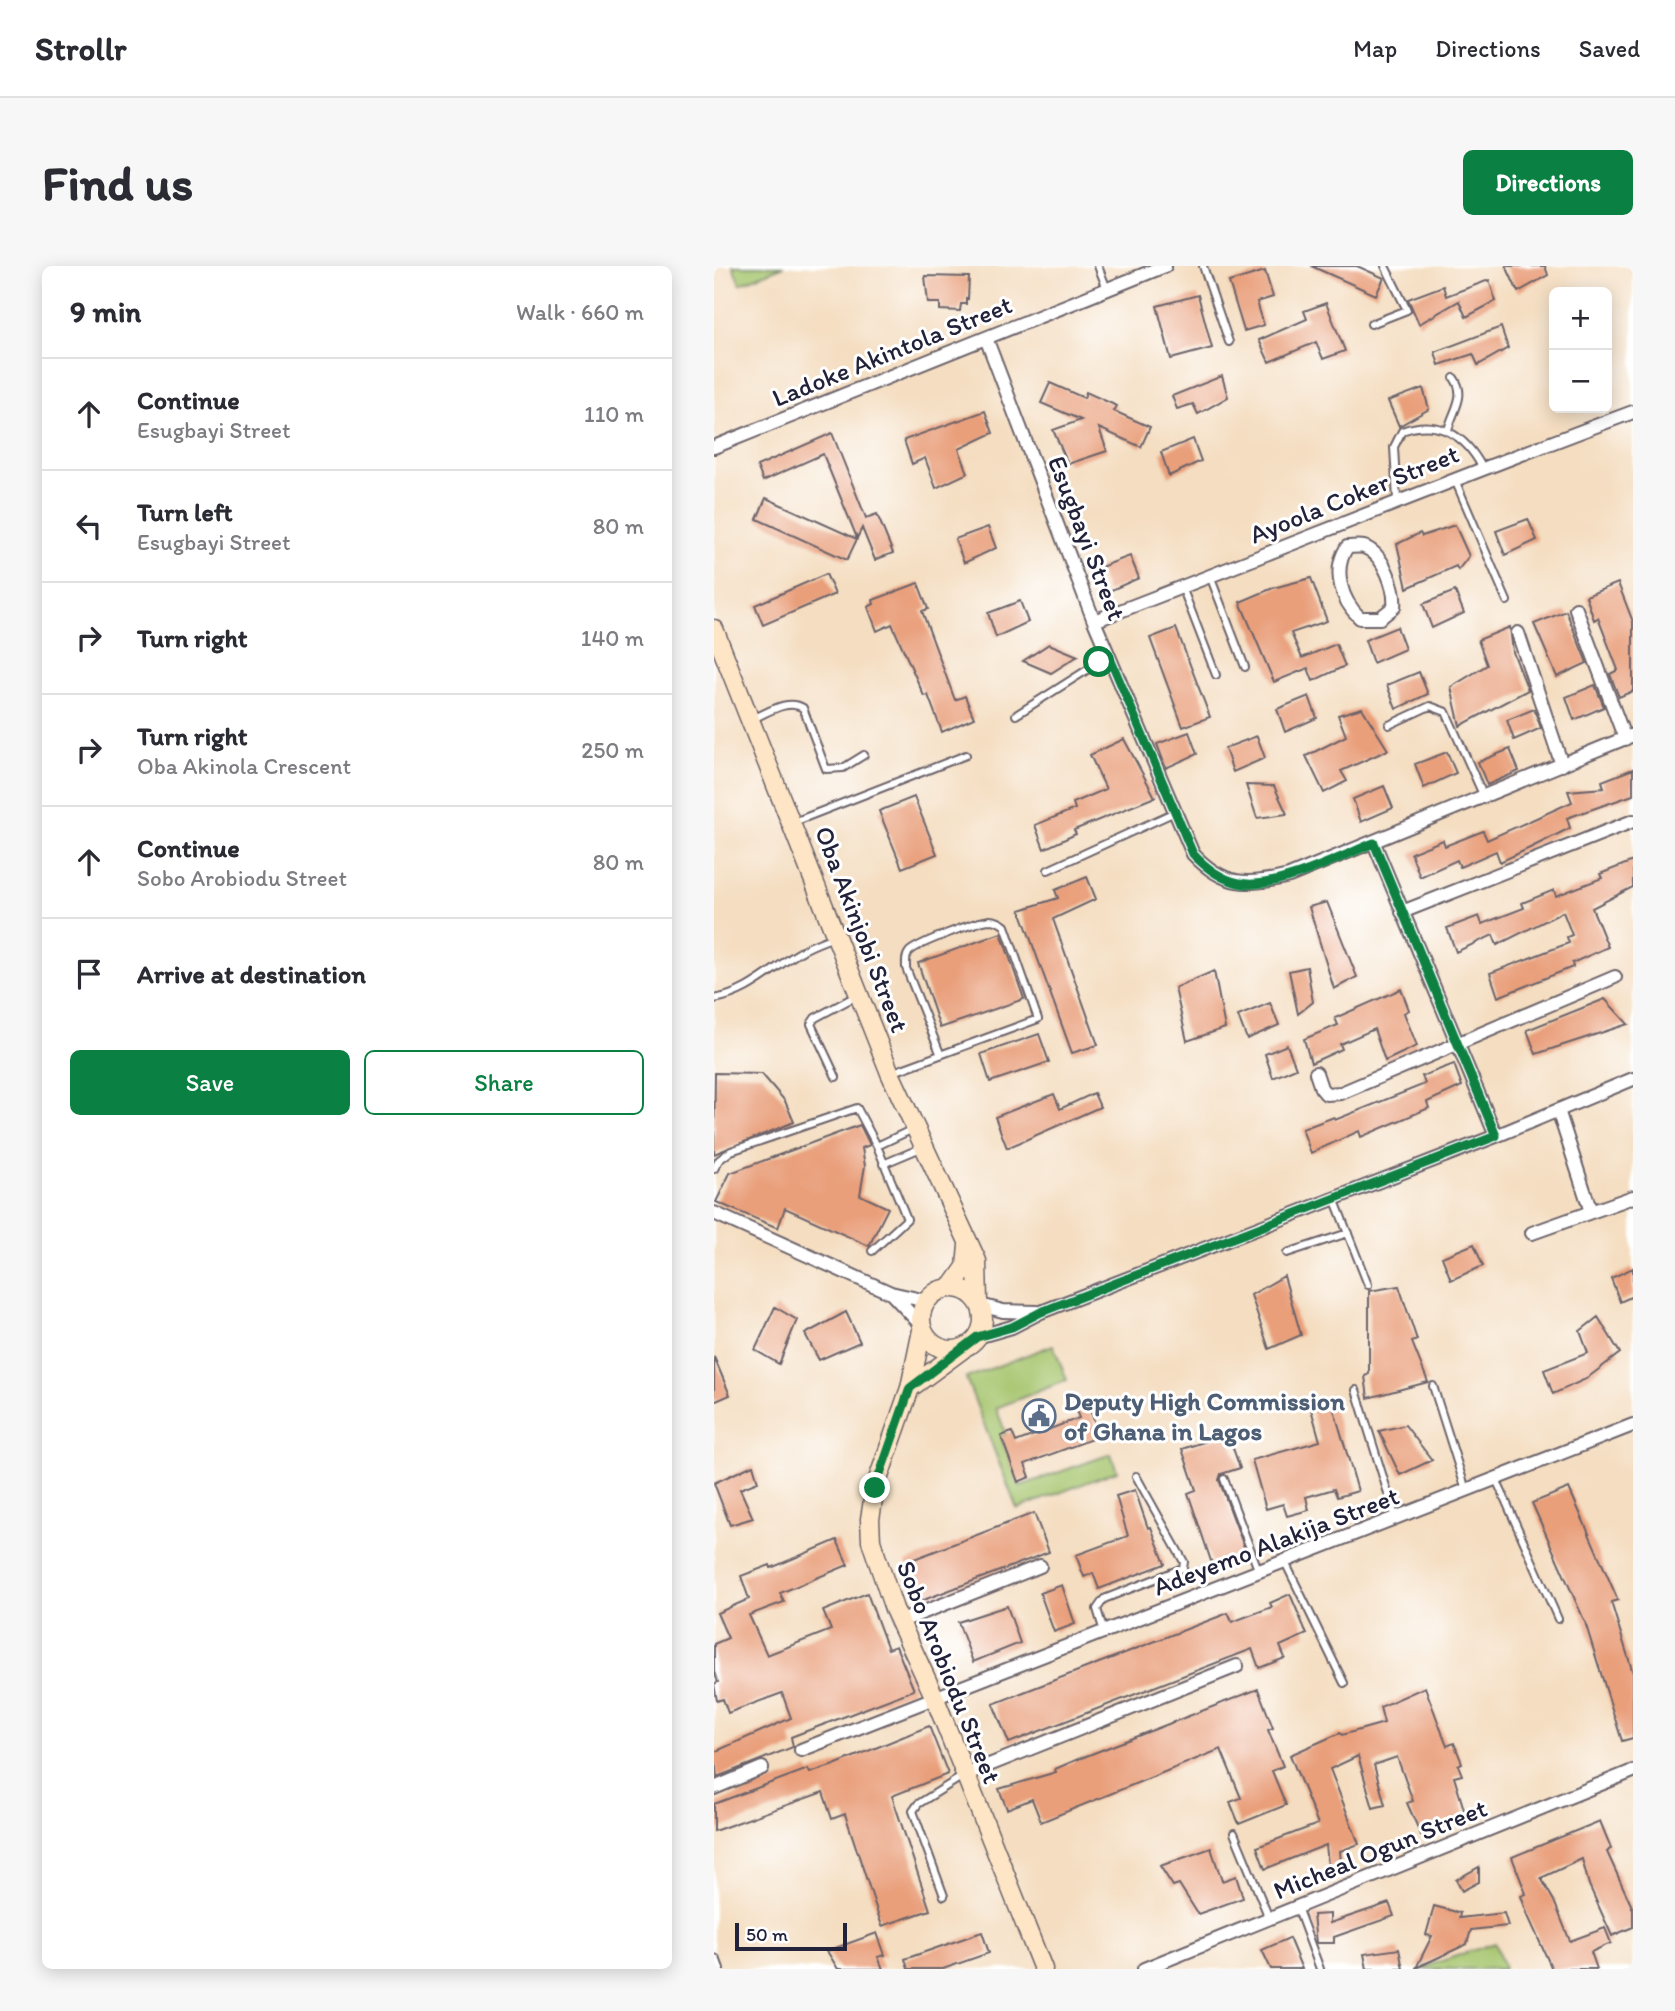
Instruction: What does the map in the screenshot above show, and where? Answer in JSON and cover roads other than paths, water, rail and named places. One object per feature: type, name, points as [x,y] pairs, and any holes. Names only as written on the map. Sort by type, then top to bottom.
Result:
[{"type":"street","name":"Ladoke Akintola Street","points":[[714,447],[1165,266]]},
{"type":"street","name":"Esugbayi Street","points":[[986,338],[1094,621],[1193,854],[1207,869],[1240,883],[1257,884],[1289,876],[1629,737]]},
{"type":"street","name":"Ayoola Coker Street","points":[[1094,621],[1338,527],[1397,500],[1482,467],[1633,412]]},
{"type":"street","points":[[1338,527],[1347,547],[1338,566],[1340,580],[1351,609],[1360,618],[1380,618],[1394,607],[1395,595],[1389,578],[1377,557],[1365,547],[1347,547]]},
{"type":"street","points":[[1576,609],[1629,737]]},
{"type":"street","name":"Oba Akinjobi Street","points":[[714,629],[890,1073],[979,1270],[979,1304]]},
{"type":"street","points":[[1518,633],[1562,765]]},
{"type":"street","points":[[1402,912],[1633,821]]},
{"type":"street","points":[[1374,843],[1496,1136]]},
{"type":"street","points":[[1316,1073],[1326,1094],[1341,1093],[1615,977]]},
{"type":"street","points":[[891,1293],[937,1346],[946,1350],[1012,1327],[1041,1312],[1496,1136],[1633,1079]]},
{"type":"street","points":[[1558,1110],[1591,1212]]},
{"type":"street","points":[[1532,1233],[1633,1197]]},
{"type":"street","points":[[714,1213],[891,1293],[926,1301]]},
{"type":"street","points":[[951,1288],[966,1267],[968,1245]]},
{"type":"street","points":[[910,1388],[971,1342],[983,1323],[979,1304],[971,1294],[951,1288],[941,1290],[926,1301],[921,1328]]},
{"type":"street","points":[[979,1304],[1003,1311],[1041,1312]]},
{"type":"street","name":"Sobo Arobiodu Street","points":[[921,1328],[910,1388],[878,1476],[870,1519],[874,1559],[899,1622],[934,1696],[1043,1969]]},
{"type":"street","name":"Adeyemo Alakija Street","points":[[801,1750],[1633,1425]]},
{"type":"street","points":[[899,1622],[1040,1566]]},
{"type":"street","points":[[964,1775],[1237,1666]]},
{"type":"street","points":[[714,1788],[762,1768]]},
{"type":"street","name":"Micheal Ogun Street","points":[[1144,1969],[1633,1771]]},
{"type":"street","points":[[714,1961],[717,1969]]},
{"type":"lane","points":[[1098,266],[1107,289]]},
{"type":"lane","points":[[1203,266],[1229,342]]},
{"type":"lane","points":[[1371,324],[1407,310],[1385,266]]},
{"type":"lane","points":[[1448,430],[1460,397],[1461,387],[1454,377]]},
{"type":"lane","points":[[1397,500],[1396,437],[1402,431],[1415,426],[1448,430],[1467,444],[1482,467]]},
{"type":"lane","points":[[1455,478],[1507,601]]},
{"type":"lane","points":[[1210,576],[1245,667]]},
{"type":"lane","points":[[1181,587],[1216,675]]},
{"type":"lane","points":[[1016,715],[1109,656]]},
{"type":"lane","points":[[751,720],[781,707],[797,704],[803,708],[826,769],[843,768],[864,755]]},
{"type":"lane","points":[[1389,724],[1430,706],[1446,712],[1484,797]]},
{"type":"lane","points":[[792,822],[966,755]]},
{"type":"lane","points":[[1048,870],[1175,812]]},
{"type":"lane","points":[[890,1073],[1038,1019],[1005,926],[1000,922],[989,920],[924,943],[910,950],[906,958],[906,968],[940,1053]]},
{"type":"lane","points":[[714,999],[744,989],[773,973],[800,952],[837,936]]},
{"type":"lane","points":[[835,1077],[811,1024],[815,1018],[859,994]]},
{"type":"lane","points":[[714,1170],[719,1160],[731,1152],[851,1107],[862,1112],[907,1219],[872,1251]]},
{"type":"lane","points":[[877,1146],[914,1129]]},
{"type":"lane","points":[[883,1164],[922,1147]]},
{"type":"lane","points":[[1334,1198],[1368,1285]]},
{"type":"lane","points":[[1287,1253],[1348,1233]]},
{"type":"lane","points":[[1433,1386],[1466,1490]]},
{"type":"lane","points":[[1356,1390],[1396,1519]]},
{"type":"lane","points":[[1104,1632],[1097,1609],[1104,1599],[1184,1568],[1184,1562],[1136,1476]]},
{"type":"lane","points":[[1224,1479],[1259,1572]]},
{"type":"lane","points":[[1496,1479],[1558,1619]]},
{"type":"lane","points":[[1285,1562],[1344,1683]]},
{"type":"lane","points":[[944,1896],[913,1811],[918,1804],[964,1775]]},
{"type":"lane","points":[[1234,1833],[1269,1918]]},
{"type":"lane","points":[[1297,1907],[1320,1969]]},
{"type":"place","name":"Deputy High Commission of Ghana in Lagos","points":[[1039,1416]]}]
